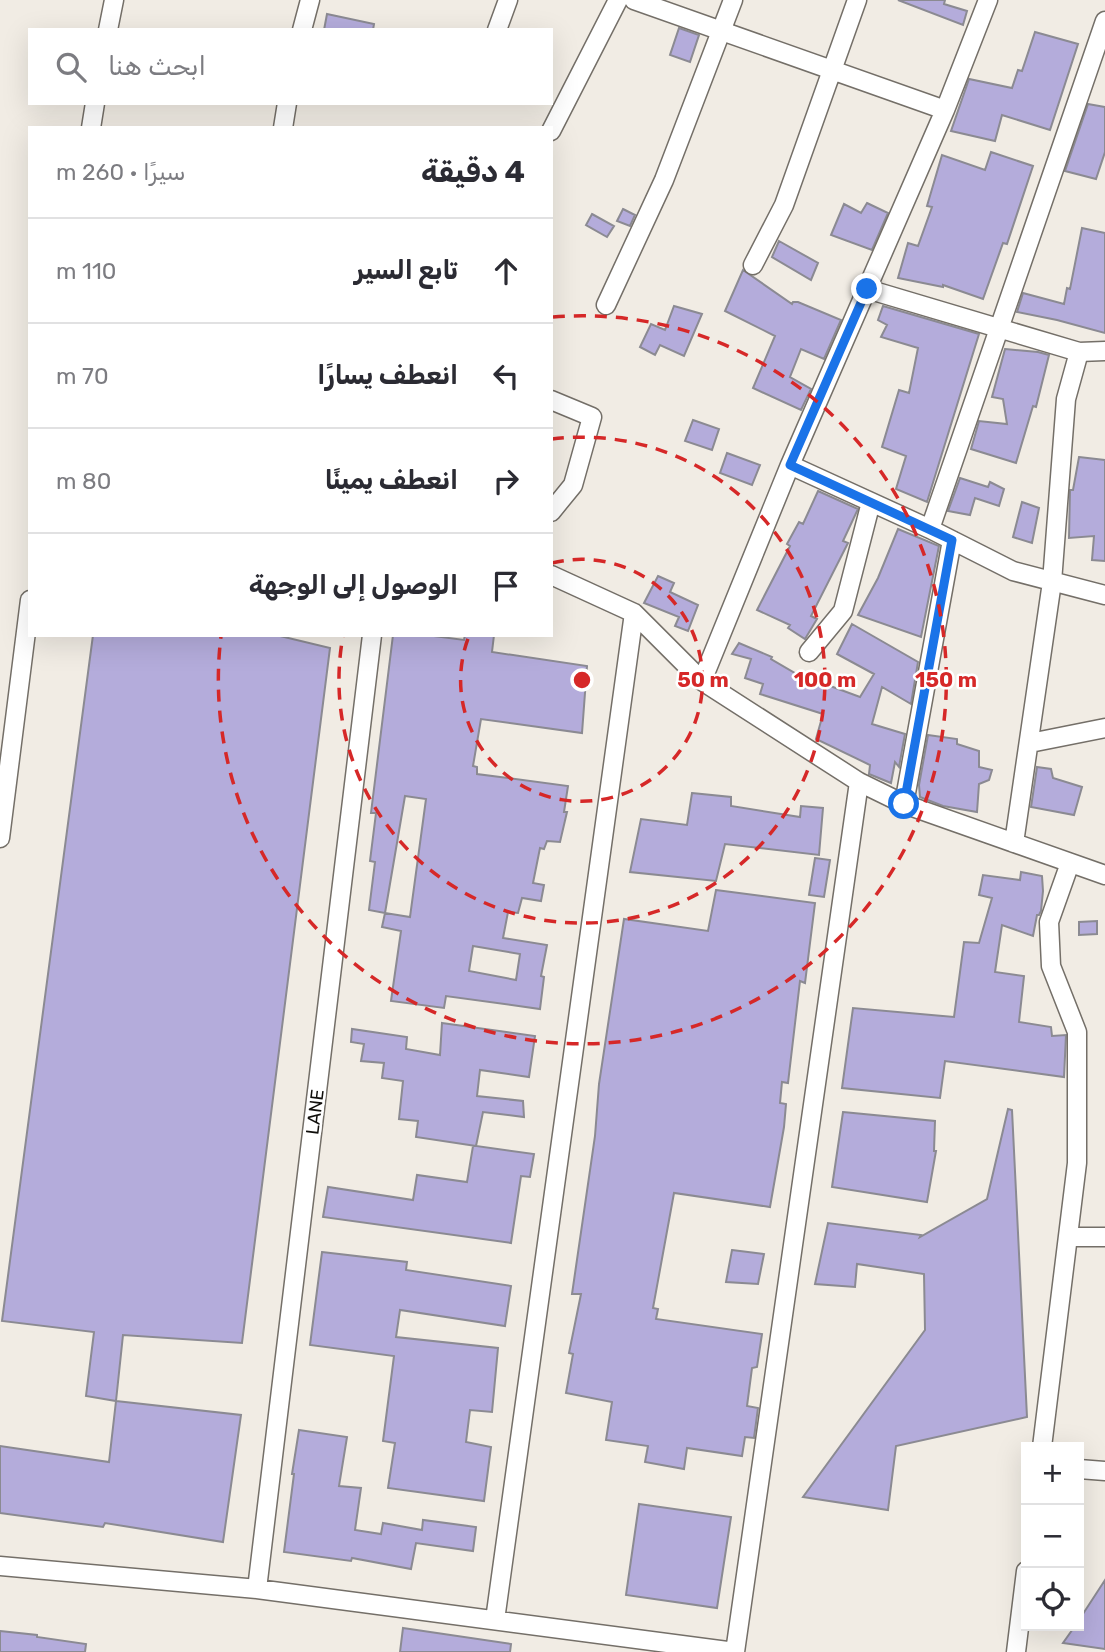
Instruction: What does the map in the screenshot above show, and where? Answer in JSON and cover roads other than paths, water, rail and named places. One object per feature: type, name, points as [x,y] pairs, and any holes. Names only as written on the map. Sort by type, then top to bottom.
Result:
[{"type":"street","points":[[108,28],[114,0]]},
{"type":"street","points":[[303,28],[310,0]]},
{"type":"street","points":[[497,28],[509,0]]},
{"type":"street","points":[[553,127],[618,0]]},
{"type":"street","points":[[634,0],[945,110]]},
{"type":"street","points":[[606,305],[664,180],[733,0]]},
{"type":"street","points":[[752,265],[784,205],[857,0]]},
{"type":"street","points":[[702,681],[790,465],[945,110],[988,0]]},
{"type":"street","points":[[930,529],[1105,21]]},
{"type":"street","points":[[91,126],[96,105]]},
{"type":"street","points":[[282,126],[287,105]]},
{"type":"street","points":[[867,289],[1079,352],[1105,351]]},
{"type":"street","points":[[1014,844],[1052,582],[1066,399],[1079,352]]},
{"type":"street","points":[[553,401],[592,417],[573,485],[553,510]]},
{"type":"street","points":[[790,465],[930,529],[1013,571],[1105,595]]},
{"type":"street","points":[[809,652],[843,611],[871,502]]},
{"type":"street","points":[[904,804],[952,540]]},
{"type":"street","points":[[553,576],[634,613],[702,681],[859,782],[904,804],[1105,875]]},
{"type":"street","points":[[495,1620],[634,613]]},
{"type":"street","points":[[0,838],[28,616]]},
{"type":"street","name":"LANE","points":[[257,1590],[372,637]]},
{"type":"street","points":[[1030,743],[1105,728]]},
{"type":"street","points":[[0,1566],[257,1590],[735,1652],[859,782]]},
{"type":"street","points":[[1043,1442],[1077,1163],[1077,1032],[1051,966],[1049,922],[1070,863]]},
{"type":"street","points":[[1068,1237],[1105,1237]]},
{"type":"street","points":[[1084,1469],[1105,1471]]},
{"type":"street","points":[[1020,1651],[1022,1631]]}]
